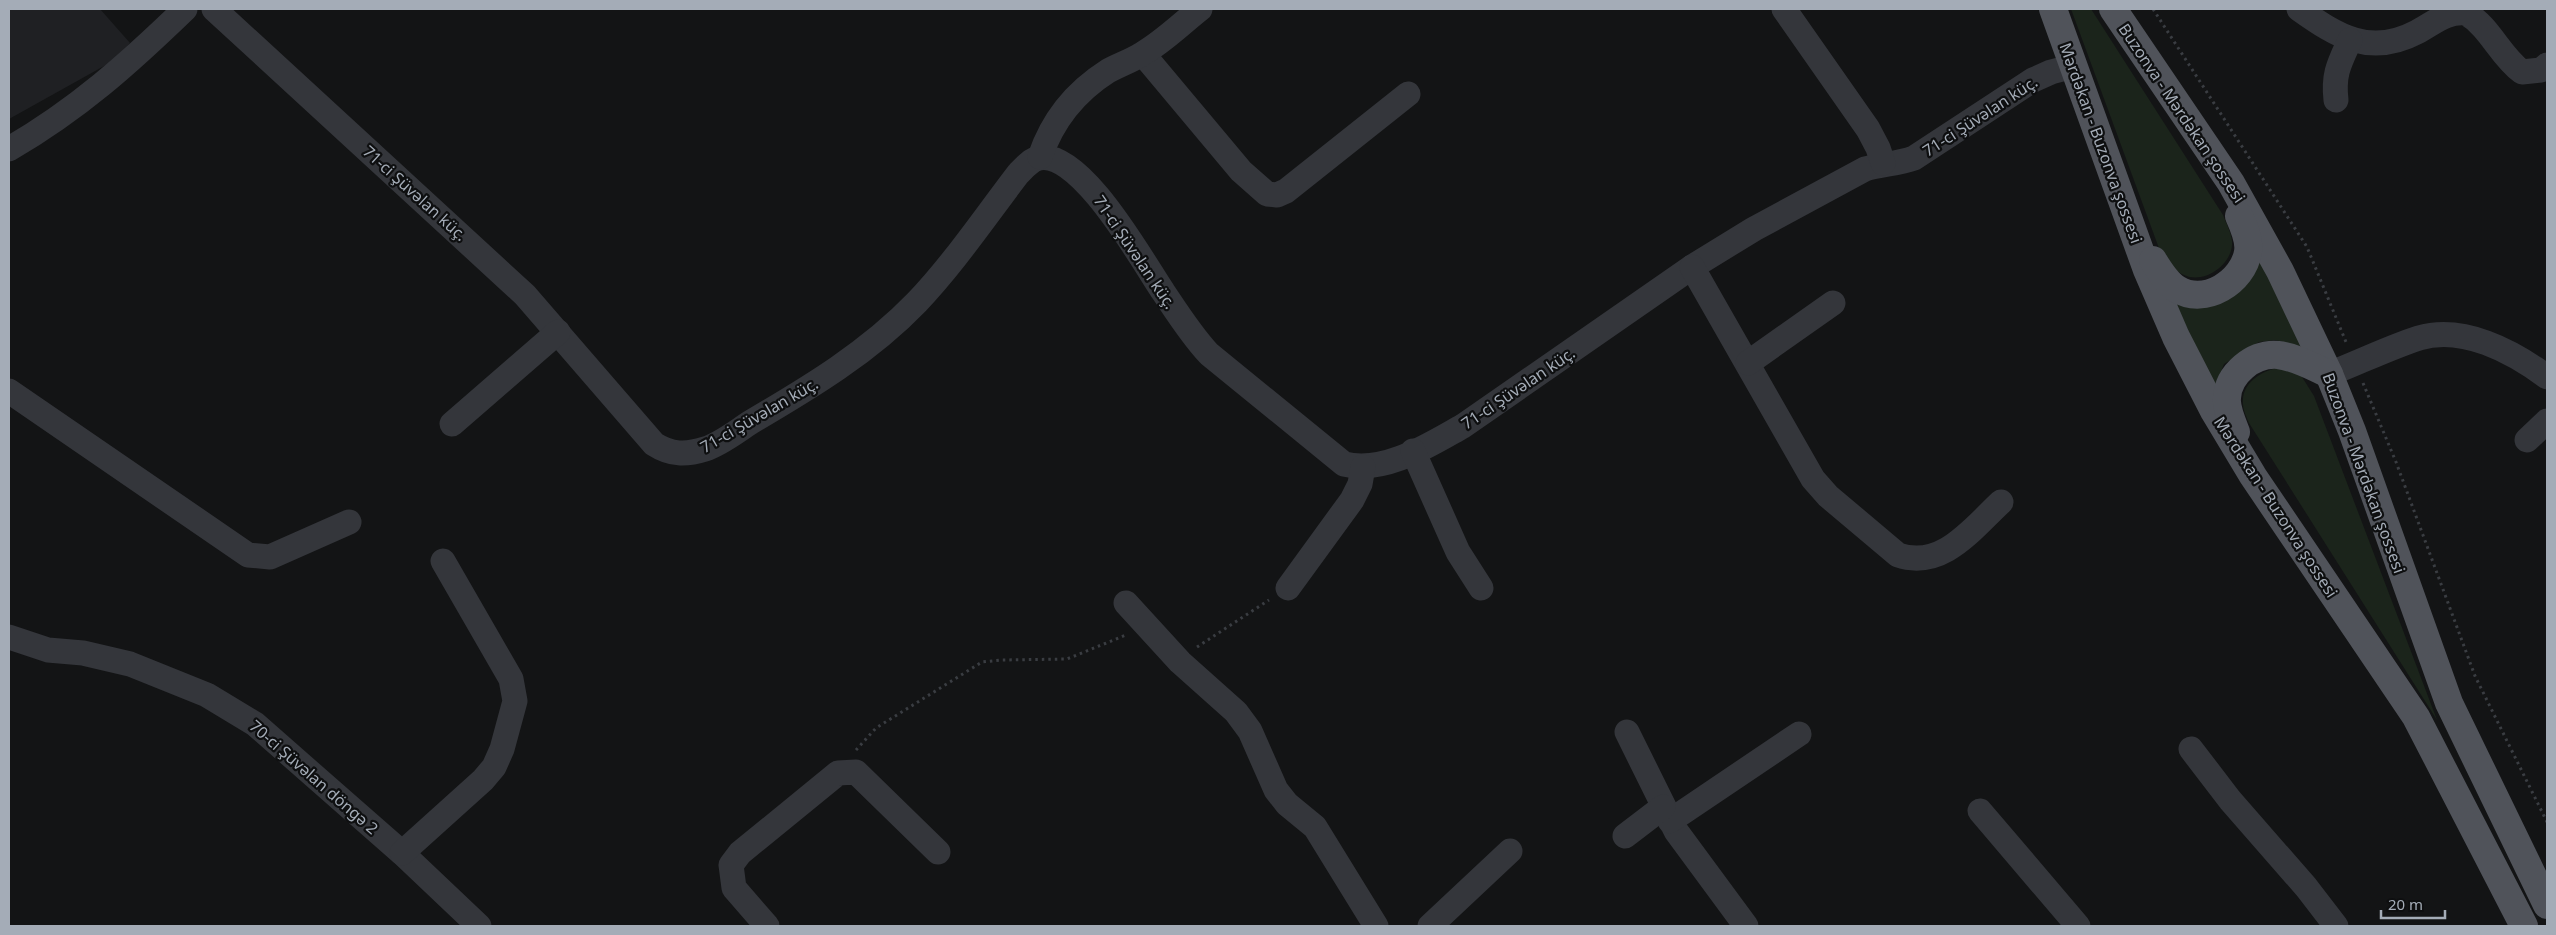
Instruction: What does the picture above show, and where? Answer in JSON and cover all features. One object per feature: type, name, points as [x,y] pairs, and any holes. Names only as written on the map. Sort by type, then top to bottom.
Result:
[{"type":"main road","name":"Mərdəkan - Buzonva şossesi","points":[[2053,9],[2114,183],[2147,270],[2176,337],[2214,411],[2253,476],[2416,717],[2524,926]]},
{"type":"main road","name":"Buzonva - Mərdəkan şossesi","points":[[2113,9],[2206,143],[2252,218],[2329,374],[2352,431],[2449,703],[2547,905]]},
{"type":"main road","points":[[2114,183],[2160,272],[2177,289],[2192,295],[2208,294],[2228,284],[2241,272],[2248,251],[2246,231],[2206,143]]},
{"type":"main road","points":[[2253,476],[2227,400],[2229,386],[2238,371],[2256,359],[2277,355],[2298,360],[2329,374]]},
{"type":"street","points":[[9,149],[90,95],[121,70],[185,9]]},
{"type":"street","name":"71-ci Şüvəlan küç.","points":[[214,9],[486,258],[558,332],[654,444],[665,451],[678,454],[706,449],[801,392],[877,338],[938,279],[1018,174],[1030,162],[1040,157],[1054,160],[1064,166],[1099,195],[1168,300],[1198,343],[1209,354],[1344,464],[1363,467],[1391,461],[1463,426],[1692,267],[1762,224],[1865,169],[1883,163],[1900,163],[1914,158],[2033,80],[2051,72],[2074,66]]},
{"type":"street","points":[[1040,157],[1047,136],[1062,111],[1088,86],[1108,71],[1143,54],[1200,9]]},
{"type":"street","points":[[1784,9],[1868,129],[1883,163]]},
{"type":"street","points":[[2300,9],[2326,28],[2350,40],[2373,43],[2394,40],[2457,10],[2475,18],[2515,67],[2522,72],[2536,71],[2547,65]]},
{"type":"street","points":[[2336,100],[2334,81],[2350,40]]},
{"type":"street","points":[[1143,54],[1241,171],[1267,194],[1277,195],[1286,191],[1408,94]]},
{"type":"street","points":[[1692,267],[1813,479],[1828,496],[1898,555],[1908,558],[1939,555],[1951,549],[2001,502]]},
{"type":"street","points":[[1748,363],[1833,304]]},
{"type":"street","points":[[452,424],[558,332]]},
{"type":"street","points":[[2329,374],[2419,338],[2437,335],[2459,335],[2500,348],[2547,377]]},
{"type":"street","points":[[9,391],[248,555],[270,557],[349,522]]},
{"type":"street","points":[[2527,440],[2547,422]]},
{"type":"street","points":[[1413,451],[1458,552],[1481,588]]},
{"type":"street","points":[[1288,588],[1352,500],[1360,484],[1363,467]]},
{"type":"street","points":[[402,853],[483,780],[494,767],[502,749],[515,702],[515,691],[510,679],[443,561]]},
{"type":"street","points":[[1126,603],[1180,662],[1225,700],[1241,718],[1250,730],[1276,790],[1287,804],[1315,827],[1376,926]]},
{"type":"street","name":"70-ci Şüvəlan döngə 2","points":[[9,637],[48,650],[83,654],[130,664],[207,695],[255,724],[402,853],[479,926]]},
{"type":"street","points":[[1627,732],[1667,814],[1746,926]]},
{"type":"street","points":[[1625,836],[1667,814],[1799,734]]},
{"type":"street","points":[[2191,749],[2230,800],[2306,887],[2336,926]]},
{"type":"street","points":[[767,926],[734,888],[731,866],[740,853],[838,774],[856,772],[938,852]]},
{"type":"street","points":[[1980,811],[2078,926]]},
{"type":"street","points":[[1430,926],[1510,851]]},
{"type":"path","points":[[1180,662],[1204,642],[1288,588]]},
{"type":"path","points":[[846,772],[850,759],[858,746],[876,728],[982,662],[1067,659],[1128,634],[1143,622]]},
{"type":"shaded area","points":[[9,9],[100,9],[130,43],[113,61],[9,119]]},
{"type":"shaded area","points":[[2071,9],[2091,9],[2223,215],[2232,241],[2228,257],[2217,270],[2201,277],[2184,275],[2173,268],[2160,251]]},
{"type":"shaded area","points":[[2258,256],[2302,347],[2275,340],[2259,342],[2224,364],[2215,386],[2172,297]]},
{"type":"shaded area","points":[[2283,367],[2302,377],[2314,396],[2437,720],[2245,414],[2243,396],[2250,383],[2269,370]]}]
